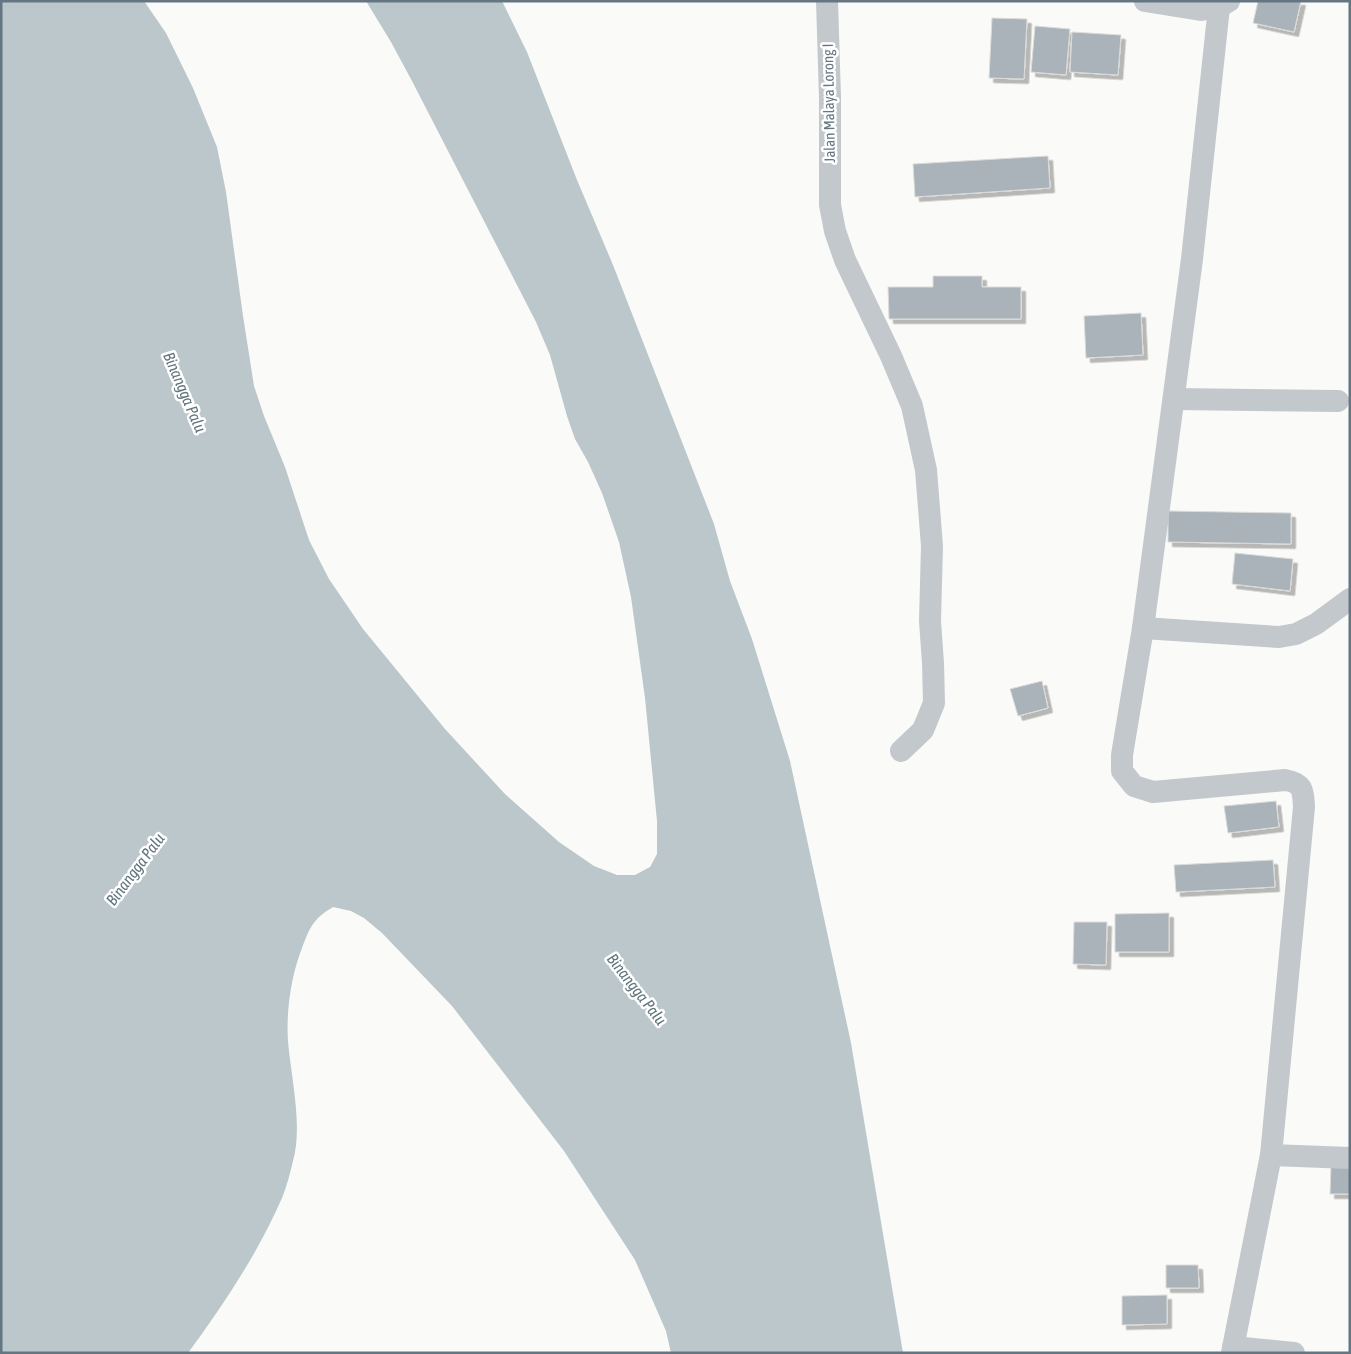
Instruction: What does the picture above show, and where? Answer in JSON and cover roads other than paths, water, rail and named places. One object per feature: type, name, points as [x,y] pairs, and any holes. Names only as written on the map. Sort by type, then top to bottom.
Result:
[{"type":"street","name":"Jalan Malaya Lorong I","points":[[827,1],[830,98],[830,206],[835,231],[845,260],[891,356],[912,406],[926,470],[932,546],[930,621],[934,703],[923,730],[901,751]]},
{"type":"street","points":[[1146,1],[1201,10],[1224,4],[1174,399],[1143,628],[1122,755],[1122,771],[1134,786],[1153,792],[1285,780],[1294,782],[1301,788],[1304,794],[1270,1155],[1232,1350],[1294,1353]]},
{"type":"street","points":[[1174,399],[1338,401]]},
{"type":"street","points":[[1143,628],[1279,637],[1296,634],[1316,624],[1350,599]]},
{"type":"street","points":[[1270,1155],[1350,1158]]},
{"type":"water","name":"Binangga Palu","points":[[1,1],[144,1],[166,33],[193,88],[217,147],[226,192],[254,386],[285,467],[309,540],[329,579],[363,629],[445,729],[505,794],[559,842],[594,866],[617,875],[635,875],[650,867],[657,854],[657,821],[645,698],[631,597],[619,542],[602,493],[575,439],[550,355],[536,322],[412,81],[366,1],[502,1],[527,52],[714,524],[730,581],[752,639],[790,761],[851,1043],[903,1353],[671,1353],[666,1331],[635,1260],[564,1151],[452,1006],[382,933],[364,918],[351,911],[333,907],[321,916],[310,929],[298,959],[290,994],[288,1041],[297,1132],[296,1147],[285,1189],[273,1218],[251,1258],[215,1316],[188,1353],[1,1353]]}]
